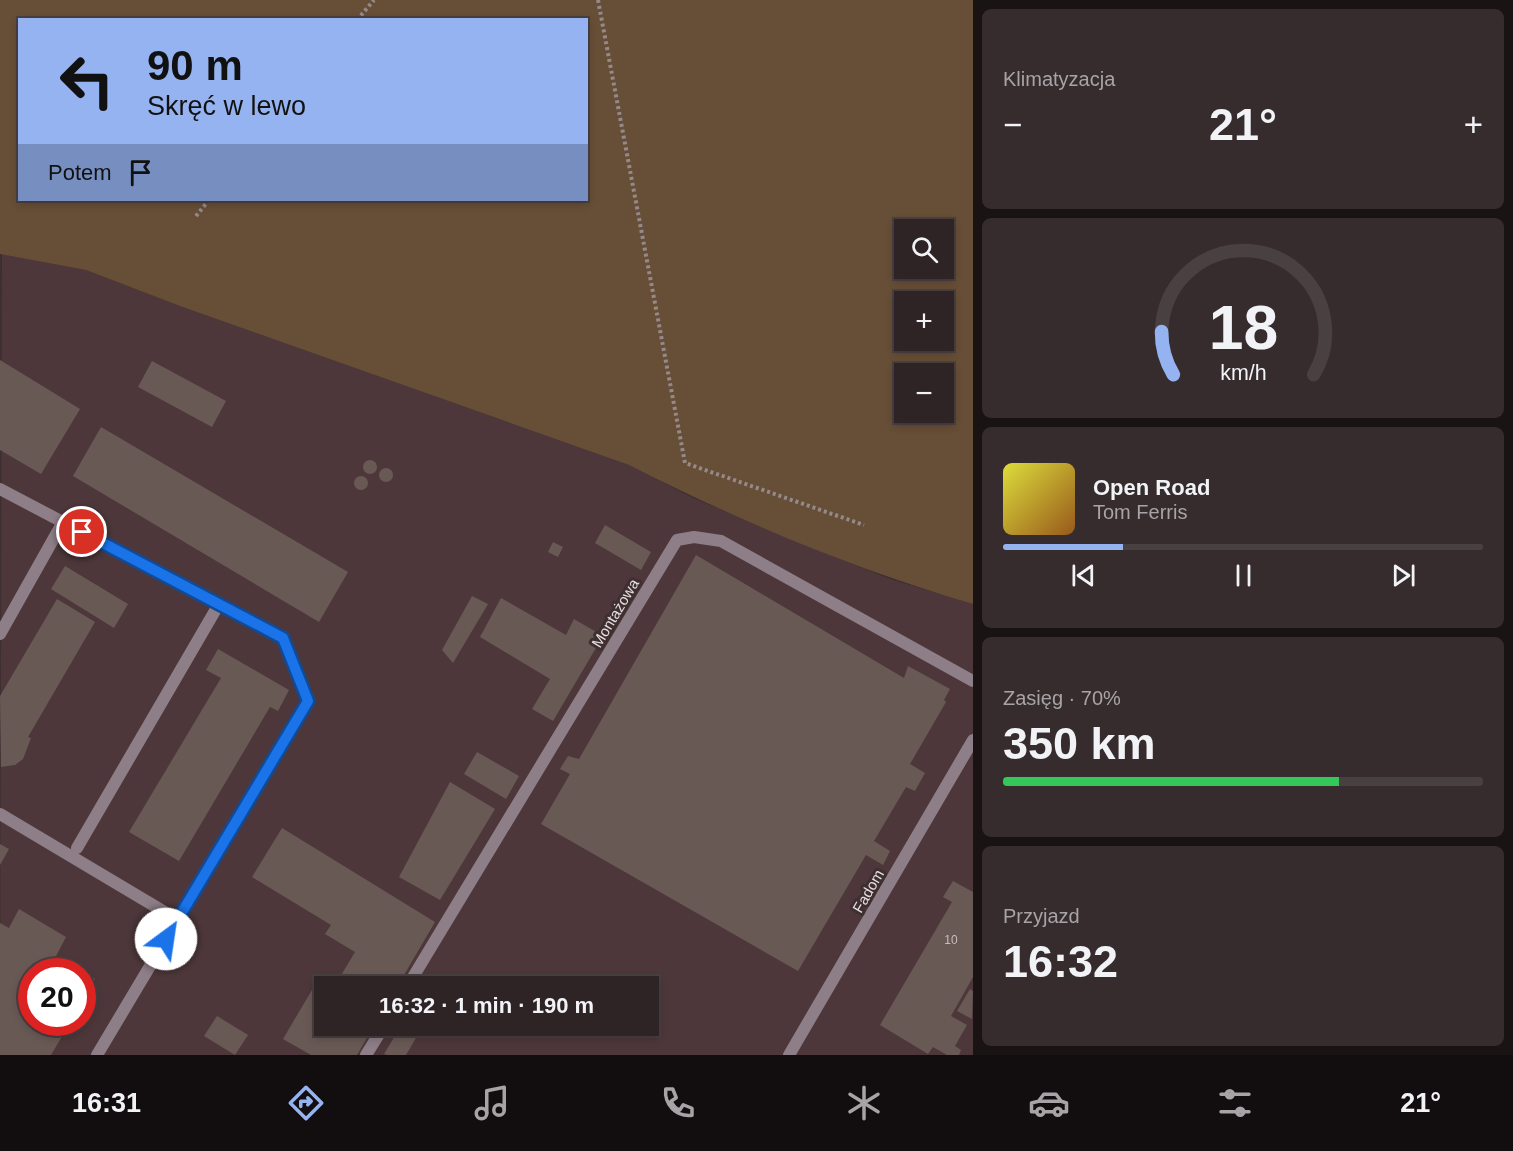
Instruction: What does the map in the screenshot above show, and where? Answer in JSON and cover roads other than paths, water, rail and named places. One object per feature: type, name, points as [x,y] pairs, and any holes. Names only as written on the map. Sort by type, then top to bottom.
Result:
[{"type":"lane","points":[[0,489],[283,638],[308,701],[97,1055]]},
{"type":"lane","points":[[0,634],[63,522]]},
{"type":"lane","name":"Montażowa","points":[[414,976],[677,540],[694,537],[721,541],[973,681]]},
{"type":"lane","points":[[77,848],[219,604]]},
{"type":"lane","name":"Fadom","points":[[789,1055],[973,741]]},
{"type":"lane","points":[[0,814],[177,920]]},
{"type":"lane","points":[[366,1055],[378,1036]]}]
